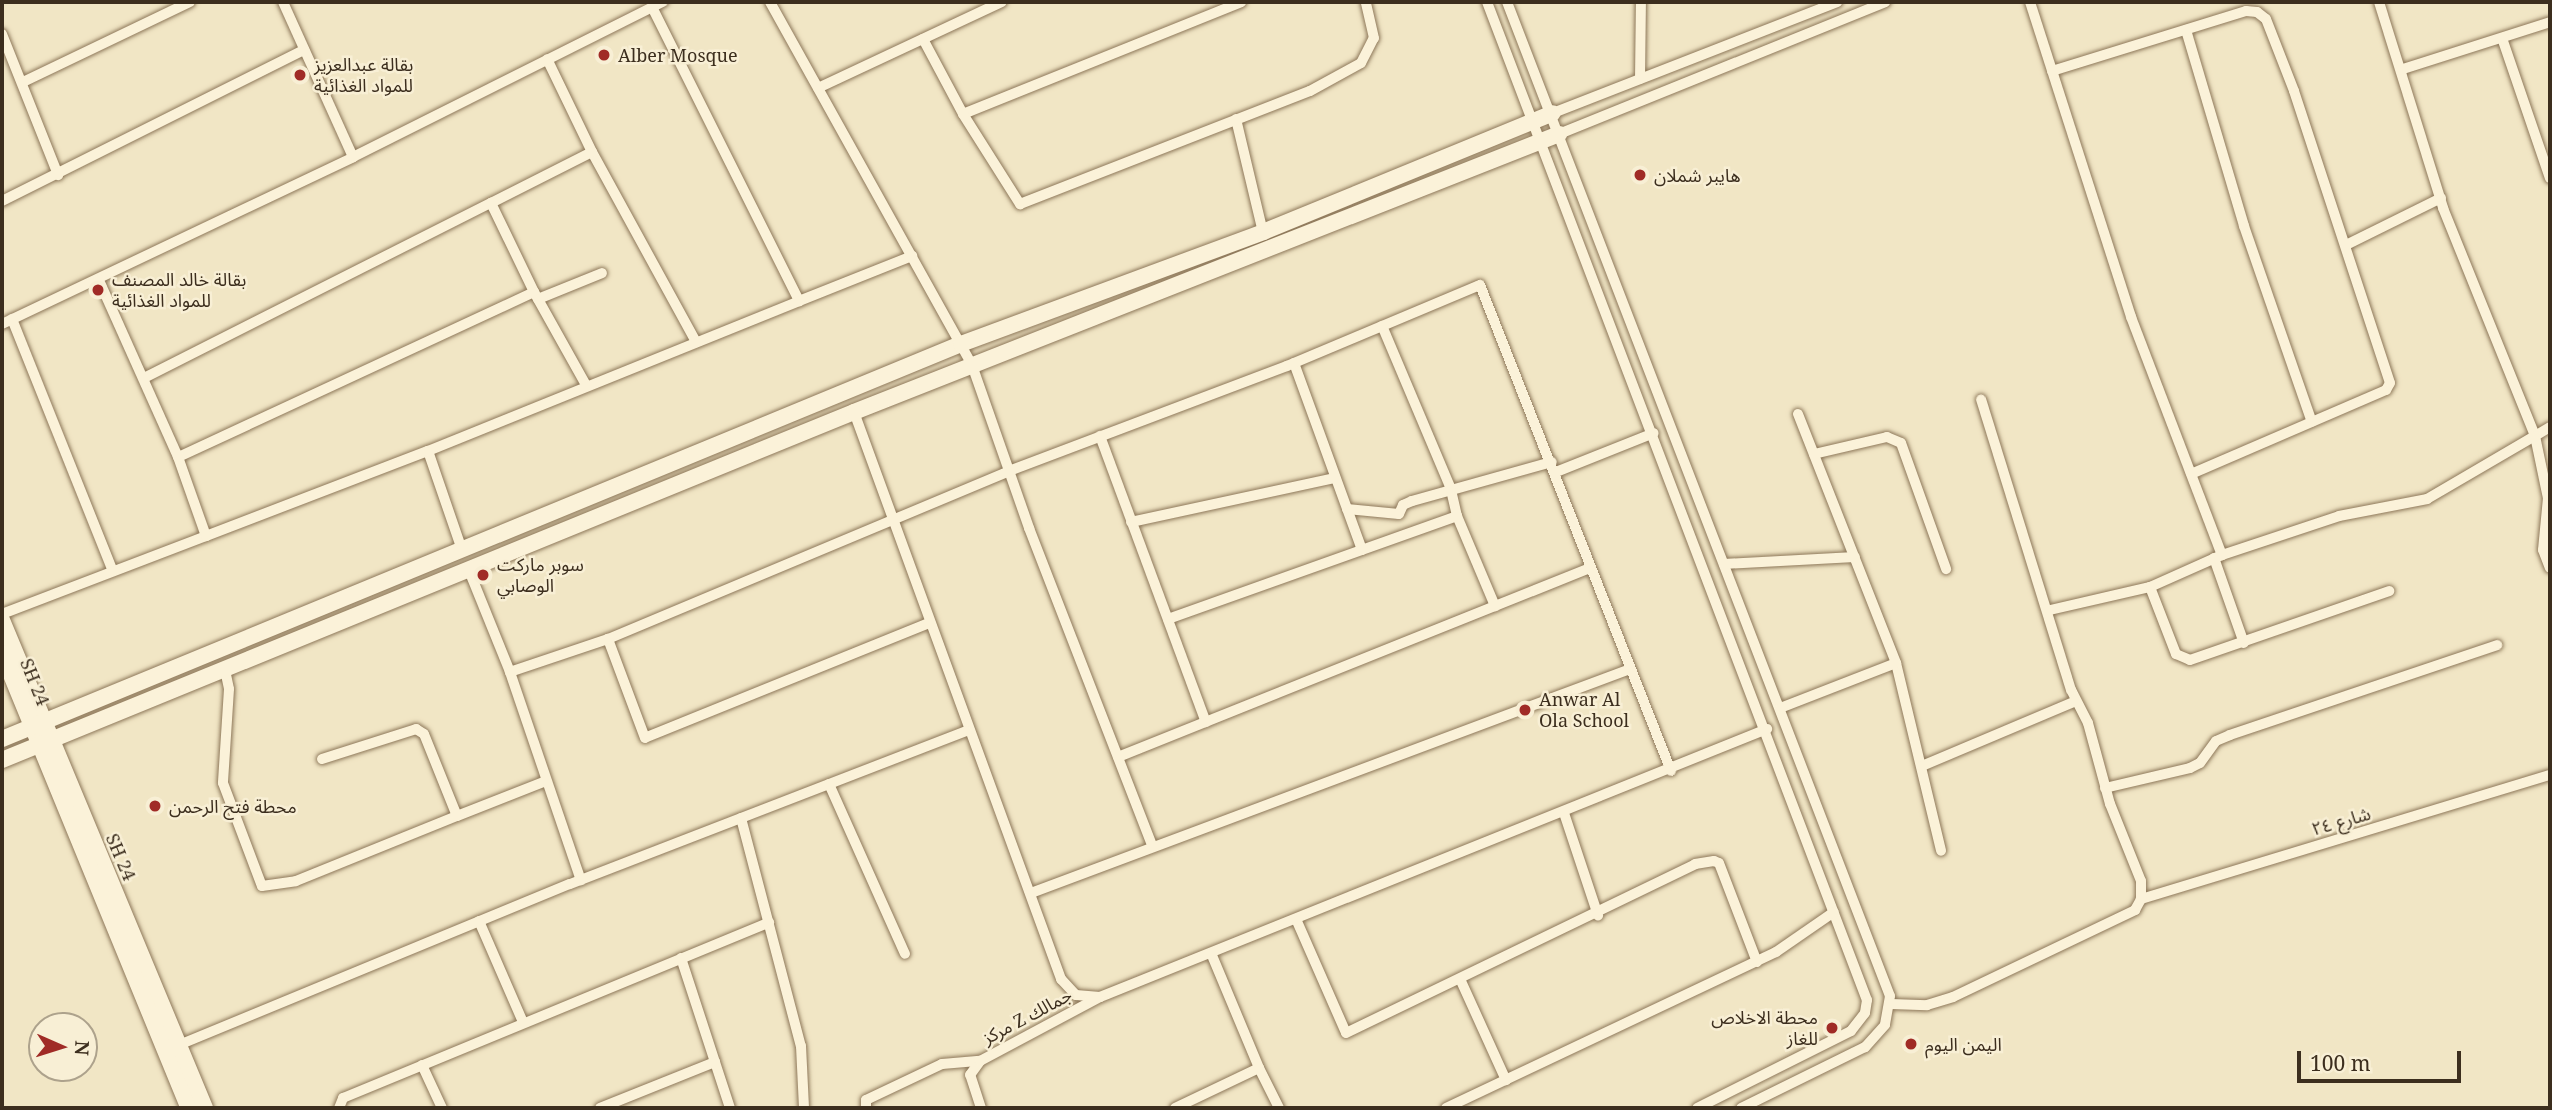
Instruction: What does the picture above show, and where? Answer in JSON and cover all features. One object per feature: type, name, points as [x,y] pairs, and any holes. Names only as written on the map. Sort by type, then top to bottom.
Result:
[{"type":"street","points":[[23,82],[190,2]]},
{"type":"street","points":[[283,2],[353,157]]},
{"type":"street","points":[[113,571],[7,322],[353,157],[663,2]]},
{"type":"street","points":[[769,2],[972,365],[1009,471],[1152,845]]},
{"type":"street","points":[[963,114],[1241,2]]},
{"type":"street","points":[[923,39],[963,114],[1020,204],[1310,91],[1361,63],[1374,38],[1366,2]]},
{"type":"street","points":[[1487,2],[1767,729],[1867,1000],[1859,1023],[1697,1108]]},
{"type":"street","points":[[1507,2],[1553,113],[1891,1004],[1885,1025],[1865,1046],[1741,1108]]},
{"type":"street","points":[[1640,79],[1641,2]]},
{"type":"street","points":[[2,739],[961,344],[1263,232],[1532,121],[1837,2]]},
{"type":"street","points":[[2,760],[854,412],[1541,142],[1885,2]]},
{"type":"street","points":[[2030,2],[2130,317],[2191,474],[2244,643]]},
{"type":"street","points":[[2379,2],[2403,69],[2441,198],[2535,436],[2547,498],[2543,550],[2550,568]]},
{"type":"street","points":[[818,88],[997,3]]},
{"type":"street","points":[[652,7],[799,301]]},
{"type":"street","points":[[2052,71],[2246,11],[2266,19],[2346,245],[2390,383],[2386,390],[2191,474]]},
{"type":"street","points":[[2403,69],[2550,22]]},
{"type":"street","points":[[2186,30],[2244,226],[2312,422]]},
{"type":"street","points":[[2,34],[58,175]]},
{"type":"street","points":[[2502,38],[2548,164],[2550,178]]},
{"type":"street","points":[[2,201],[304,50]]},
{"type":"street","points":[[547,59],[592,152],[695,340]]},
{"type":"street","points":[[1236,119],[1263,232]]},
{"type":"street","points":[[144,378],[592,152]]},
{"type":"street","points":[[2346,245],[2441,198]]},
{"type":"street","points":[[492,203],[536,295],[586,385]]},
{"type":"street","points":[[2,614],[428,452],[695,340],[912,257]]},
{"type":"street","points":[[178,457],[536,295],[602,273]]},
{"type":"street","points":[[99,280],[178,457],[206,536]]},
{"type":"street","points":[[510,673],[608,639],[1009,471],[1294,363],[1480,285],[1554,467],[1590,568],[1671,771]]},
{"type":"street","points":[[1382,326],[1451,489],[1457,516],[1495,606]]},
{"type":"street","points":[[1294,363],[1362,551]]},
{"type":"street","points":[[1981,400],[2050,610],[2055,643],[2076,701],[2088,723],[2105,788],[2141,881],[2141,899]]},
{"type":"street","points":[[854,412],[967,731],[1031,893],[1061,979],[1076,995],[1100,998]]},
{"type":"street","points":[[1798,414],[1896,663],[1941,851]]},
{"type":"street","points":[[2050,610],[2150,587],[2218,556],[2339,516],[2427,499],[2550,427]]},
{"type":"street","points":[[1347,509],[1399,514],[1403,505],[1451,489],[1554,467],[1654,433]]},
{"type":"street","points":[[1100,436],[1206,722]]},
{"type":"street","points":[[1814,454],[1887,437],[1901,443],[1946,569]]},
{"type":"street","points":[[428,452],[462,550]]},
{"type":"street","points":[[1131,522],[1335,478]]},
{"type":"street","points":[[1168,619],[1457,516]]},
{"type":"street","points":[[1724,564],[1855,557]]},
{"type":"street","points":[[468,568],[510,673],[581,880]]},
{"type":"street","points":[[1118,757],[1590,568]]},
{"type":"street","points":[[2150,587],[2180,657],[2189,660],[2244,643],[2389,590]]},
{"type":"street","name":"SH 24","points":[[2,620],[38,724],[172,1048],[205,1108]]},
{"type":"street","points":[[608,639],[645,738],[929,624]]},
{"type":"street","points":[[2105,788],[2190,768],[2200,763],[2216,741],[2230,735],[2497,645]]},
{"type":"street","name":"SH 24","points":[[2,653],[38,724]]},
{"type":"street","points":[[1780,708],[1896,663]]},
{"type":"street","points":[[1031,893],[1152,845],[1630,669]]},
{"type":"street","points":[[225,670],[229,689],[223,783],[262,886],[296,881],[546,781]]},
{"type":"street","points":[[1922,765],[2076,701]]},
{"type":"street","points":[[322,759],[416,729],[424,734],[457,816]]},
{"type":"street","name":"مركز Z جمالك","points":[[981,1108],[970,1075],[980,1061],[1100,998],[1671,771],[1767,729]]},
{"type":"street","points":[[172,1048],[581,880],[967,731]]},
{"type":"street","name":"شارع ٢٤","points":[[1891,1004],[1927,1005],[1953,997],[2134,909],[2141,899],[2550,775]]},
{"type":"street","points":[[829,784],[905,954]]},
{"type":"street","points":[[1564,813],[1598,915]]},
{"type":"street","points":[[741,818],[801,1046],[804,1108]]},
{"type":"street","points":[[1296,919],[1346,1033],[1598,915],[1695,864],[1714,861],[1719,863],[1757,962]]},
{"type":"street","points":[[1446,1108],[1757,962],[1834,912]]},
{"type":"street","points":[[479,921],[523,1022]]},
{"type":"street","points":[[339,1108],[343,1098],[769,922]]},
{"type":"street","points":[[1211,953],[1259,1068],[1279,1108]]},
{"type":"street","points":[[681,958],[730,1108]]},
{"type":"street","points":[[1461,981],[1506,1080]]},
{"type":"street","name":"SH 24","points":[[172,1048],[189,1108]]},
{"type":"street","points":[[866,1108],[866,1100],[942,1064],[980,1061]]},
{"type":"street","points":[[600,1108],[715,1062]]},
{"type":"street","points":[[422,1065],[442,1108]]},
{"type":"street","points":[[1175,1108],[1259,1068]]},
{"type":"place","name":"Alber Mosque","points":[[604,55]]},
{"type":"place","name":"بقالة عبدالعزيز للمواد الغذائية","points":[[300,75]]},
{"type":"place","name":"هايبر شملان","points":[[1640,175]]},
{"type":"place","name":"بقالة خالد المصنف للمواد الغذائية","points":[[98,290]]},
{"type":"place","name":"سوبر ماركت الوصابي","points":[[483,575]]},
{"type":"place","name":"Anwar Al Ola School","points":[[1525,710]]},
{"type":"place","name":"محطة فتح الرحمن","points":[[155,806]]},
{"type":"place","name":"محطة الاخلاص للغاز","points":[[1832,1028]]},
{"type":"place","name":"اليمن اليوم","points":[[1911,1044]]}]
